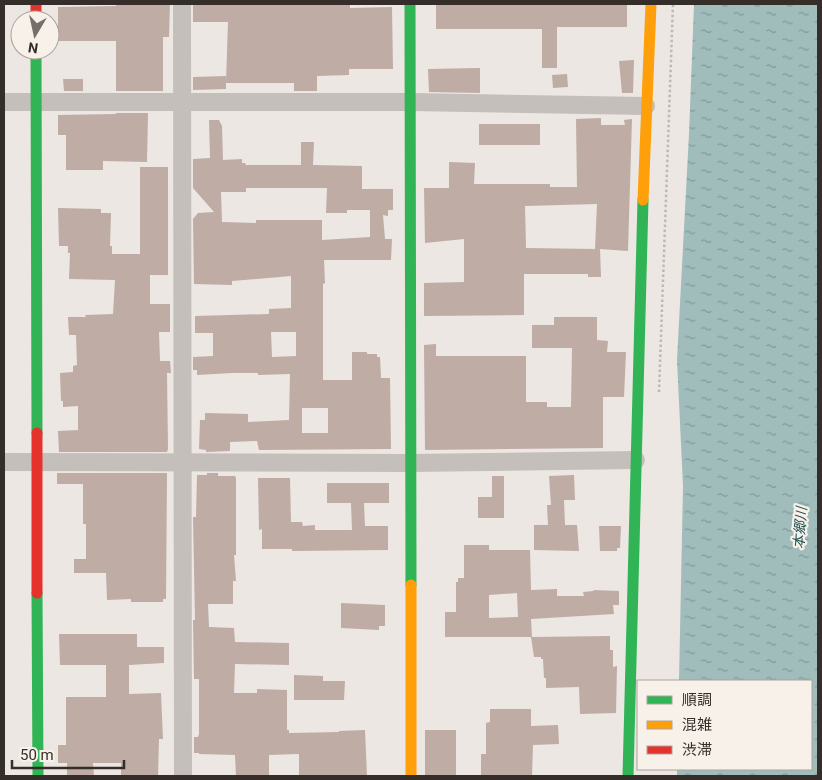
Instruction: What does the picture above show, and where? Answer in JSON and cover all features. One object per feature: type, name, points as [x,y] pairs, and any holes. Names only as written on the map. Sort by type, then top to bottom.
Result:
[{"type":"street","points":[[182,4],[183,776]]},
{"type":"street","points":[[410,4],[411,776]]},
{"type":"street","points":[[628,776],[646,106],[651,4]]},
{"type":"street","points":[[36,60],[38,776]]},
{"type":"street","points":[[4,102],[411,102],[646,106]]},
{"type":"street","points":[[4,462],[636,460]]},
{"type":"path","points":[[659,392],[673,4]]},
{"type":"water","name":"本郷川","points":[[694,4],[818,4],[818,776],[677,776],[677,770],[812,770],[812,680],[679,680],[683,486],[677,360]]},
{"type":"building","points":[[116,4],[170,4],[169,37],[163,37],[163,91],[116,91],[116,41],[60,41],[60,10],[58,10],[58,7],[116,6]]},
{"type":"building","points":[[193,4],[350,4],[350,8],[392,7],[393,69],[349,69],[349,75],[317,76],[317,91],[294,91],[294,83],[226,83],[228,22],[193,22]]},
{"type":"building","points":[[436,4],[627,4],[627,27],[557,27],[557,68],[542,68],[542,29],[436,29]]},
{"type":"building","points":[[634,60],[633,93],[622,93],[619,61]]},
{"type":"building","points":[[480,68],[480,93],[429,92],[428,69]]},
{"type":"building","points":[[567,74],[568,87],[553,88],[552,75]]},
{"type":"building","points":[[226,76],[226,89],[193,90],[193,77]]},
{"type":"building","points":[[63,79],[83,79],[83,91],[64,91]]},
{"type":"building","points":[[148,113],[147,162],[103,161],[103,170],[66,170],[66,135],[58,135],[58,115]]},
{"type":"building","points":[[601,118],[601,125],[625,125],[624,120],[632,119],[628,251],[600,249],[601,277],[588,277],[588,274],[524,274],[524,315],[424,316],[424,283],[464,282],[464,239],[425,243],[424,188],[449,188],[449,162],[475,163],[474,184],[550,184],[550,187],[577,187],[576,119]],"holes":[[[597,204],[595,249],[526,248],[525,206]]]},
{"type":"building","points":[[209,120],[219,120],[222,126],[223,160],[242,159],[242,163],[246,165],[301,165],[301,142],[314,142],[313,165],[362,166],[362,189],[393,189],[393,210],[388,210],[388,216],[383,215],[385,239],[392,239],[391,260],[324,260],[325,283],[323,284],[323,380],[352,380],[352,352],[367,352],[367,354],[377,354],[377,357],[380,357],[381,378],[390,378],[391,449],[259,450],[257,441],[230,442],[230,451],[206,452],[206,450],[199,449],[200,420],[205,420],[205,413],[248,414],[248,422],[289,420],[290,374],[258,375],[258,373],[232,373],[197,375],[197,370],[193,370],[193,357],[213,356],[213,333],[195,333],[195,316],[269,314],[269,309],[291,308],[291,276],[232,281],[232,285],[194,284],[193,219],[198,213],[214,212],[193,188],[193,159],[210,158]],"holes":[[[246,188],[327,188],[326,213],[347,213],[347,210],[370,210],[370,237],[322,240],[322,220],[256,220],[256,223],[222,222],[221,192],[246,192]],[[271,332],[296,332],[296,356],[272,357]],[[302,408],[328,408],[328,433],[302,433]]]},
{"type":"building","points":[[479,124],[540,124],[540,145],[479,145]]},
{"type":"building","points":[[140,167],[168,167],[168,275],[150,275],[150,304],[170,304],[170,332],[159,332],[160,361],[170,361],[171,373],[167,373],[168,449],[167,452],[59,452],[58,431],[78,430],[78,406],[63,407],[63,401],[61,401],[60,373],[73,372],[73,366],[77,365],[76,335],[69,335],[68,317],[113,314],[115,280],[69,279],[70,253],[68,253],[68,246],[59,246],[58,208],[101,209],[101,213],[111,213],[110,246],[112,246],[112,254],[140,254]]},
{"type":"building","points":[[554,317],[597,317],[597,340],[608,341],[607,352],[626,352],[624,397],[603,397],[603,448],[425,450],[424,345],[436,344],[436,356],[526,356],[526,402],[547,402],[547,407],[571,407],[572,348],[532,348],[532,325],[554,325]]},
{"type":"building","points":[[57,473],[167,473],[166,599],[163,599],[163,602],[131,602],[131,599],[107,600],[106,573],[74,573],[74,559],[86,559],[86,524],[83,524],[83,484],[57,484]]},
{"type":"building","points":[[207,473],[218,473],[218,476],[235,476],[236,478],[236,555],[234,555],[236,581],[233,581],[233,604],[208,604],[209,627],[234,628],[235,642],[289,643],[289,665],[235,664],[234,693],[257,693],[257,689],[287,690],[287,730],[289,730],[289,733],[365,730],[367,776],[299,776],[299,754],[269,755],[269,776],[236,776],[235,755],[194,753],[194,737],[198,737],[199,734],[199,679],[194,679],[193,517],[196,517],[197,475],[207,475]]},
{"type":"building","points":[[574,475],[575,500],[564,500],[565,525],[577,525],[579,551],[534,550],[534,525],[548,525],[547,505],[551,505],[549,476]]},
{"type":"building","points":[[492,476],[504,476],[504,518],[478,518],[478,497],[492,497]]},
{"type":"building","points":[[258,478],[290,478],[291,522],[302,522],[303,526],[315,525],[315,530],[352,530],[351,503],[327,503],[327,483],[389,483],[389,503],[364,503],[365,526],[388,526],[388,550],[292,551],[292,549],[262,549],[262,529],[259,530]]},
{"type":"building","points":[[599,526],[621,526],[620,548],[617,548],[617,551],[600,551]]},
{"type":"building","points":[[464,545],[489,545],[489,550],[530,550],[531,590],[557,589],[557,596],[584,596],[583,592],[593,590],[619,591],[619,605],[613,605],[614,614],[531,619],[532,637],[610,636],[610,650],[613,650],[613,667],[617,666],[616,713],[580,714],[579,687],[546,688],[543,659],[541,657],[534,657],[531,637],[445,637],[445,612],[456,612],[456,582],[458,582],[458,578],[464,578]],"holes":[[[517,593],[518,617],[489,618],[489,595]]]},
{"type":"building","points":[[341,603],[385,605],[385,626],[379,626],[379,630],[341,628]]},
{"type":"building","points":[[59,634],[137,634],[137,647],[164,647],[164,663],[129,665],[129,694],[161,693],[163,739],[159,739],[158,776],[121,776],[121,763],[93,763],[94,776],[67,776],[67,763],[58,763],[58,745],[66,745],[66,697],[106,697],[106,665],[60,665]]},
{"type":"building","points":[[294,675],[323,676],[323,681],[345,681],[344,700],[294,700]]},
{"type":"building","points":[[490,709],[531,709],[531,726],[558,725],[559,744],[533,745],[532,776],[481,776],[481,754],[486,754],[486,723],[490,722]]},
{"type":"building","points":[[425,730],[456,730],[456,776],[425,776]]},
{"type":"traffic: fast","points":[[410,4],[411,585]]},
{"type":"traffic: fast","points":[[36,60],[37,433]]},
{"type":"traffic: fast","points":[[628,776],[643,200]]},
{"type":"traffic: fast","points":[[37,593],[38,776]]},
{"type":"traffic: slow","points":[[643,200],[651,4]]},
{"type":"traffic: slow","points":[[411,585],[411,776]]},
{"type":"traffic: jam","points":[[36,4],[36,10]]},
{"type":"traffic: jam","points":[[37,433],[37,593]]}]
